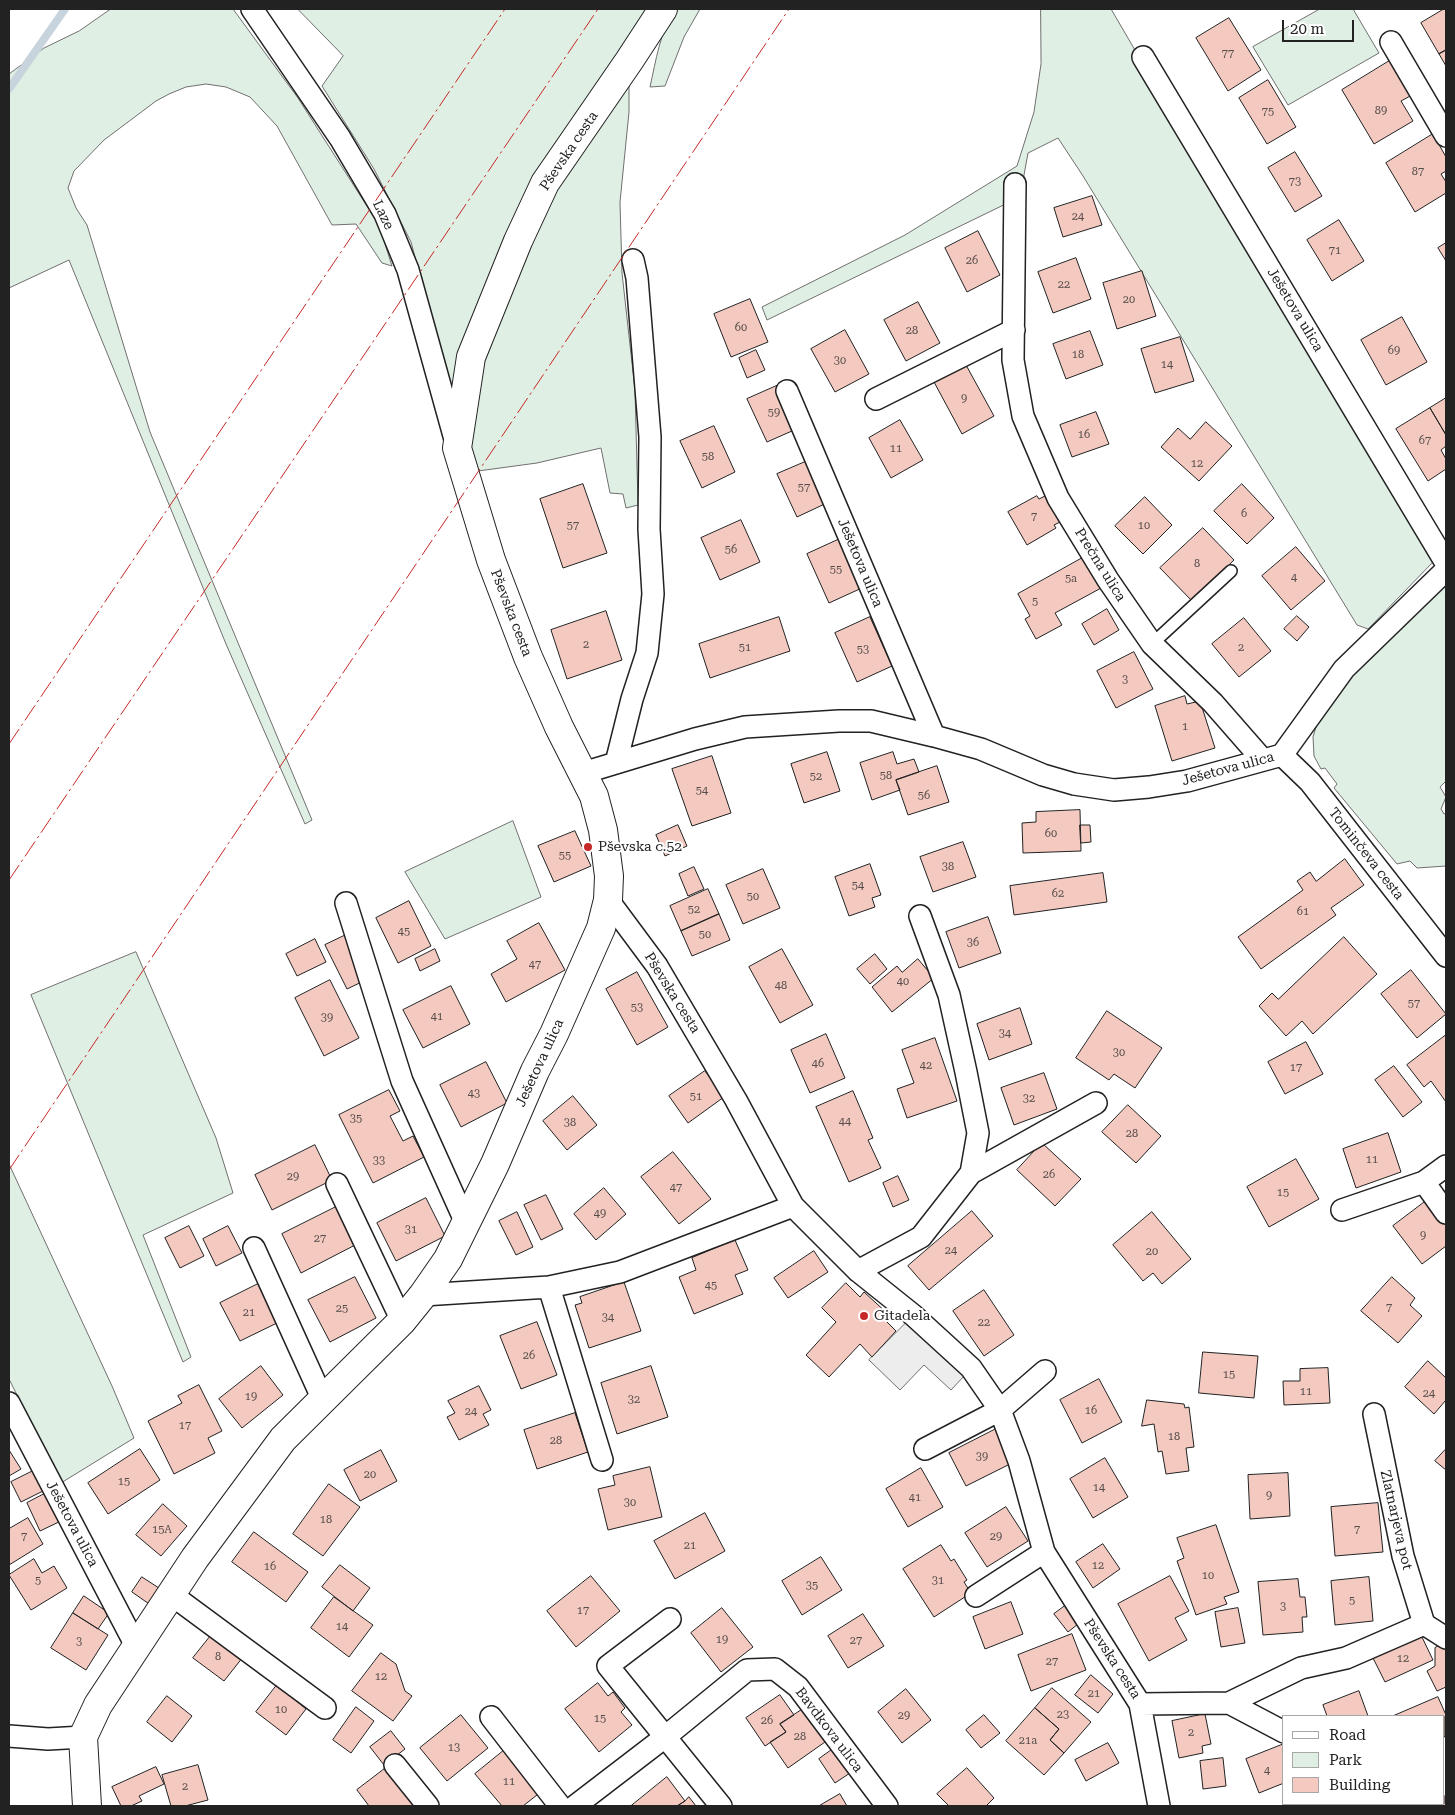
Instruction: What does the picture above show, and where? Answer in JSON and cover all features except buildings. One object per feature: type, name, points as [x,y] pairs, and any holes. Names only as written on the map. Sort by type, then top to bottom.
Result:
[{"type":"street","name":"Laze","points":[[252,9],[340,138],[384,214],[408,270],[457,448]]},
{"type":"street","name":"Pševska cesta","points":[[663,9],[614,84],[545,183],[518,241],[471,358],[457,448],[491,560],[528,657],[558,727],[594,796],[603,830],[609,876],[608,900],[657,966],[736,1100],[793,1206],[858,1271],[913,1315],[971,1368],[1000,1410],[1019,1461],[1044,1552],[1140,1704],[1159,1806]]},
{"type":"street","points":[[1390,42],[1446,136]]},
{"type":"street","name":"Ješetova ulica","points":[[1143,57],[1446,563]]},
{"type":"street","name":"Prečna ulica","points":[[1015,184],[1013,360],[1023,416],[1058,498],[1108,580],[1152,644],[1272,757]]},
{"type":"street","points":[[616,763],[632,699],[647,653],[652,594],[649,530],[650,437],[633,260]]},
{"type":"street","points":[[876,399],[1014,330]]},
{"type":"street","name":"Ješetova ulica","points":[[787,391],[934,736]]},
{"type":"street","name":"Ješetova ulica","points":[[583,773],[694,739],[745,727],[838,720],[871,721],[934,736],[981,749],[1043,775],[1074,784],[1114,790],[1187,781],[1272,757],[1344,669],[1446,570]]},
{"type":"street","name":"Tominčeva cesta","points":[[1272,757],[1310,782],[1446,956]]},
{"type":"street","name":"Ješetova ulica","points":[[87,1806],[83,1737],[98,1705],[195,1558],[283,1439],[402,1321],[448,1259],[495,1164],[535,1071],[601,928],[608,900]]},
{"type":"street","points":[[346,903],[402,1081],[466,1223]]},
{"type":"street","points":[[920,916],[949,996],[966,1072],[978,1133],[971,1173]]},
{"type":"street","points":[[858,1271],[921,1236],[971,1173],[1096,1103]]},
{"type":"street","points":[[1342,1210],[1424,1182],[1446,1166]]},
{"type":"street","points":[[1424,1182],[1446,1213]]},
{"type":"street","points":[[337,1184],[402,1321]]},
{"type":"street","points":[[423,1295],[549,1287],[620,1272],[793,1206]]},
{"type":"street","points":[[254,1248],[323,1400]]},
{"type":"street","points":[[549,1287],[602,1460]]},
{"type":"street","points":[[924,1449],[1000,1410],[1045,1371]]},
{"type":"street","name":"Ješetova ulica","points":[[9,1403],[136,1646]]},
{"type":"street","name":"Zlatnarjeva pot","points":[[1374,1414],[1403,1556],[1424,1624]]},
{"type":"street","points":[[976,1596],[1044,1552]]},
{"type":"street","points":[[172,1595],[325,1708]]},
{"type":"street","points":[[670,1619],[608,1666],[720,1806]]},
{"type":"street","points":[[1140,1704],[1229,1703],[1301,1668],[1346,1658],[1424,1624],[1446,1638]]},
{"type":"street","name":"Bavdkova ulica","points":[[575,1806],[665,1737],[747,1670],[775,1668],[798,1687],[887,1806]]},
{"type":"street","points":[[1229,1703],[1282,1731]]},
{"type":"street","points":[[490,1717],[560,1806]]},
{"type":"street","points":[[9,1736],[83,1737]]},
{"type":"street","points":[[395,1765],[428,1806]]},
{"type":"lane","points":[[1152,644],[1231,571]]},
{"type":"green space","points":[[111,9],[233,9],[298,98],[379,225],[392,266],[382,263],[356,224],[332,225],[277,126],[250,97],[226,87],[206,84],[186,87],[156,101],[104,140],[74,171],[68,188],[76,208],[87,225],[150,432],[312,820],[305,824],[226,644],[69,260],[9,288],[9,74],[44,48],[79,31]]},
{"type":"green space","points":[[298,9],[654,9],[629,61],[629,112],[620,202],[622,273],[635,390],[638,505],[626,508],[623,494],[610,493],[601,448],[537,463],[478,471],[459,422],[411,242],[374,169],[322,86],[343,56]]},
{"type":"green space","points":[[675,9],[700,9],[684,37],[665,86],[650,87],[662,37]]},
{"type":"green space","points":[[1041,9],[1111,9],[1434,561],[1368,629],[1357,625],[1058,138],[1028,153],[1020,197],[767,320],[762,307],[905,235],[1017,166],[1034,112],[1041,64]]},
{"type":"green space","points":[[1320,9],[1353,9],[1379,53],[1288,105],[1253,47]]},
{"type":"green space","points":[[1446,581],[1446,781],[1440,787],[1446,797],[1441,809],[1444,814],[1446,813],[1446,866],[1417,868],[1410,861],[1397,864],[1334,788],[1337,784],[1325,768],[1321,769],[1314,756],[1313,737],[1318,720],[1348,675]]},
{"type":"green space","points":[[513,821],[541,897],[445,939],[405,872]]},
{"type":"green space","points":[[136,952],[216,1138],[233,1193],[143,1235],[191,1357],[183,1362],[31,995]]},
{"type":"green space","points":[[9,1164],[112,1386],[134,1438],[61,1483],[9,1379]]},
{"type":"shaded area","points":[[906,1323],[964,1376],[951,1390],[924,1365],[900,1390],[869,1360]]},
{"type":"waterway","points":[[9,89],[65,9]]},
{"type":"power","points":[[9,744],[505,9]]},
{"type":"power","points":[[9,880],[598,9]]},
{"type":"power","points":[[9,1170],[789,9]]},
{"type":"place","name":"Pševska c.52","points":[[588,847]]},
{"type":"place","name":"Gitadela","points":[[864,1316]]}]
